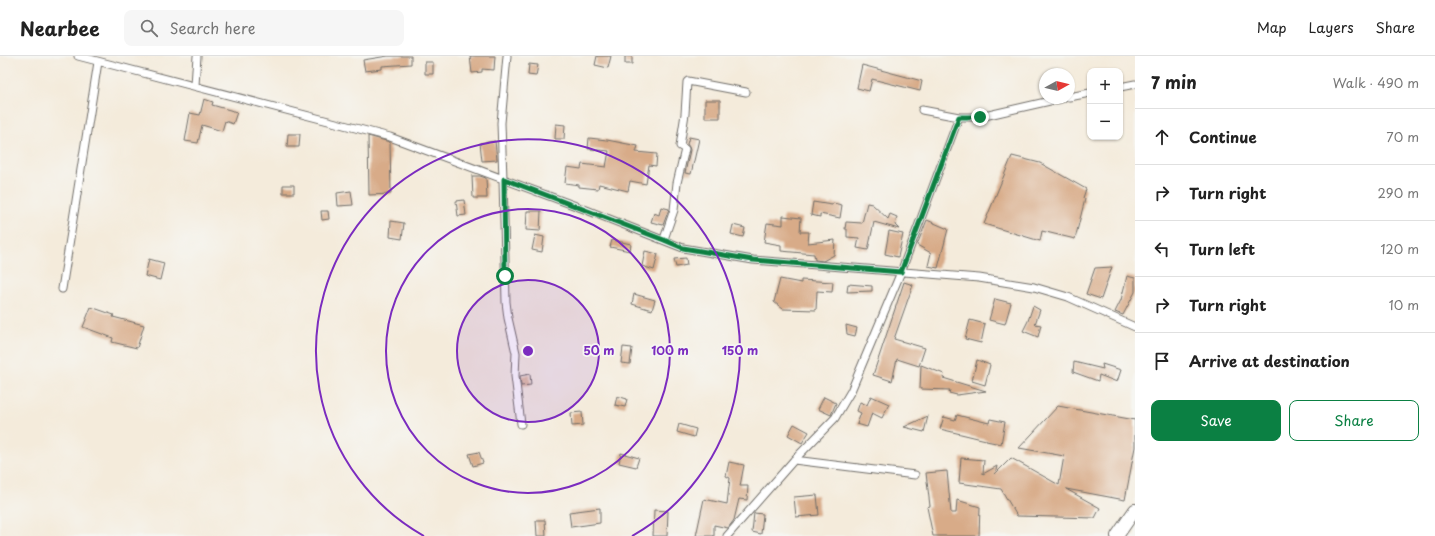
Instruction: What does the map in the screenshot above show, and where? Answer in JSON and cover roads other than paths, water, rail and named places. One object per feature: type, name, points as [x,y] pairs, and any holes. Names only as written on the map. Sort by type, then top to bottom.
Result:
[{"type":"highway","points":[[1117,536],[1135,510]]},
{"type":"street","points":[[78,56],[390,137],[683,248],[753,260],[979,278],[1034,287],[1068,297],[1135,327]]},
{"type":"street","points":[[194,85],[197,56]]},
{"type":"street","points":[[508,56],[505,72],[501,123],[504,179],[506,302],[516,353],[514,376],[521,424]]},
{"type":"street","points":[[62,289],[98,62]]},
{"type":"street","points":[[664,240],[674,210],[677,183],[685,149],[680,146],[685,114],[687,82],[746,92]]},
{"type":"street","points":[[1123,86],[1135,84]]},
{"type":"street","points":[[1075,96],[1087,94]]},
{"type":"street","points":[[922,110],[959,117],[980,117],[1039,103]]},
{"type":"street","points":[[726,536],[794,460],[835,418],[851,391],[901,272],[959,117]]},
{"type":"street","points":[[794,460],[915,475]]}]
